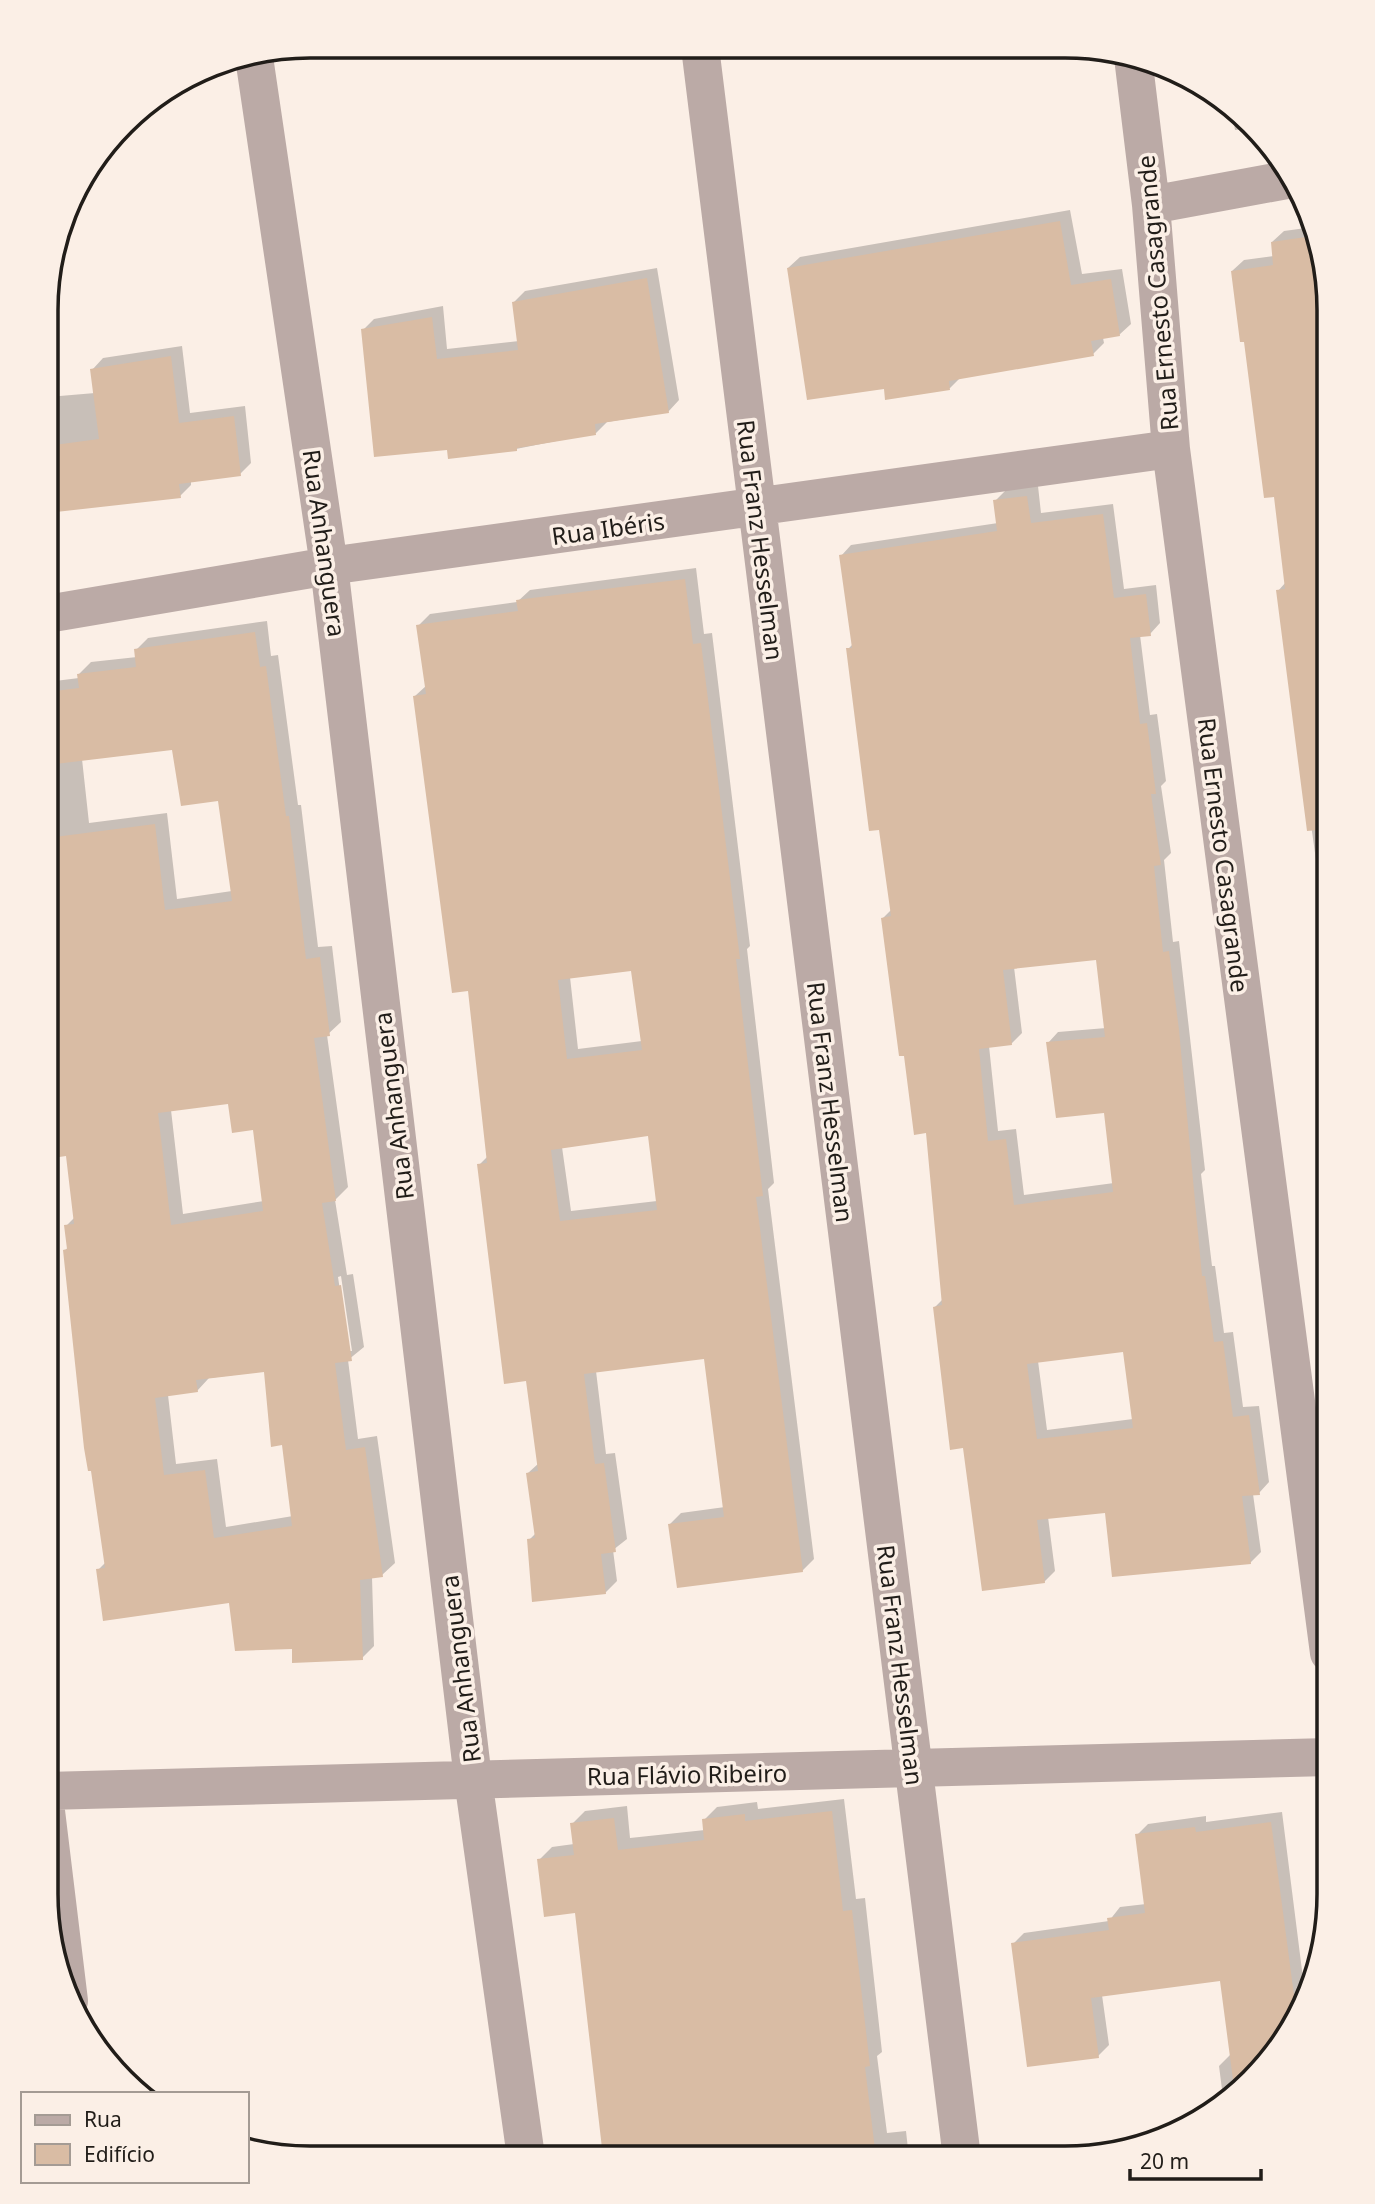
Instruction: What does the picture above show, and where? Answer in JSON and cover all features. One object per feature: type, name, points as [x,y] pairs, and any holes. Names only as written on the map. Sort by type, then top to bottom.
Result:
[{"type":"street","name":"Rua Franz Hesselman","points":[[701,58],[961,2146]]},
{"type":"street","name":"Rua Anhanguera","points":[[255,64],[329,566],[473,1779],[524,2146]]},
{"type":"street","name":"Rua Ernesto Casagrande","points":[[1134,67],[1151,205],[1171,449],[1317,1562]]},
{"type":"street","points":[[1151,205],[1282,181]]},
{"type":"street","name":"Rua Ibéris","points":[[58,612],[329,566],[1171,449]]},
{"type":"street","name":"Rua Flávio Ribeiro","points":[[58,1791],[1317,1757]]},
{"type":"street","points":[[58,1910],[60,1928]]},
{"type":"building","points":[[1060,221],[1071,285],[1111,279],[1120,336],[1091,341],[1094,356],[949,381],[950,390],[885,400],[884,389],[807,400],[787,268]]},
{"type":"building","points":[[1307,237],[1317,293],[1317,830],[1307,831],[1276,590],[1285,589],[1274,497],[1264,498],[1244,342],[1240,342],[1231,271],[1273,265],[1271,242]]},
{"type":"building","points":[[647,278],[669,413],[595,424],[596,435],[517,448],[517,451],[448,459],[447,450],[374,457],[361,329],[432,317],[437,359],[518,350],[512,302]]},
{"type":"building","points":[[171,356],[179,423],[234,416],[241,476],[179,484],[181,498],[58,512],[58,445],[99,439],[90,369]]},
{"type":"building","points":[[1027,496],[1031,523],[1103,514],[1114,598],[1146,594],[1151,636],[1130,638],[1140,724],[1147,723],[1156,794],[1151,794],[1161,865],[1154,866],[1163,952],[1169,951],[1202,1276],[1205,1276],[1214,1342],[1223,1341],[1233,1417],[1249,1415],[1260,1495],[1242,1496],[1251,1564],[1112,1577],[1105,1513],[1037,1520],[1045,1583],[982,1591],[963,1448],[950,1450],[933,1307],[942,1305],[926,1133],[914,1135],[904,1056],[899,1056],[881,918],[891,916],[879,830],[869,831],[846,648],[852,648],[839,555],[997,531],[993,500]],"holes":[[[1096,960],[1105,1037],[1046,1042],[1056,1118],[1104,1113],[1113,1192],[1014,1205],[1006,1139],[988,1141],[979,1049],[1012,1045],[1003,970]],[[1123,1352],[1133,1428],[1037,1439],[1027,1364]]]},
{"type":"building","points":[[685,579],[693,644],[701,643],[740,959],[736,959],[763,1196],[756,1197],[803,1572],[677,1588],[668,1524],[724,1517],[704,1359],[584,1374],[595,1464],[604,1463],[616,1552],[601,1554],[606,1594],[532,1602],[527,1539],[535,1538],[526,1473],[538,1471],[526,1381],[504,1384],[477,1164],[487,1163],[468,991],[452,993],[413,696],[426,694],[416,625],[518,611],[516,600]],"holes":[[[631,971],[642,1050],[567,1059],[558,980]],[[648,1136],[657,1210],[560,1221],[551,1150]]]},
{"type":"building","points":[[255,632],[260,667],[266,666],[286,816],[289,816],[306,959],[320,957],[330,1036],[314,1038],[336,1201],[322,1203],[335,1286],[341,1285],[352,1361],[335,1363],[346,1450],[365,1447],[383,1577],[360,1580],[363,1660],[292,1663],[292,1649],[235,1651],[229,1603],[103,1621],[96,1569],[105,1568],[91,1471],[88,1471],[84,1448],[63,1250],[67,1249],[64,1225],[74,1224],[66,1156],[58,1157],[58,837],[155,824],[165,910],[232,901],[218,801],[181,806],[172,750],[58,764],[58,691],[79,688],[77,674],[136,667],[134,649]],"holes":[[[228,1104],[232,1133],[253,1130],[263,1211],[171,1225],[158,1113]],[[264,1372],[271,1447],[282,1445],[292,1526],[214,1538],[205,1470],[164,1475],[155,1398],[198,1392],[196,1380]]]},
{"type":"building","points":[[832,1811],[843,1911],[852,1910],[870,2066],[865,2067],[875,2146],[602,2146],[575,1913],[544,1917],[537,1859],[574,1855],[570,1823],[614,1818],[618,1850],[704,1840],[702,1819],[745,1814],[745,1821]]},
{"type":"building","points":[[1271,1822],[1294,1999],[1265,2048],[1233,2082],[1220,1981],[1091,1998],[1099,2058],[1027,2067],[1011,1943],[1109,1930],[1107,1918],[1145,1913],[1135,1834],[1195,1827],[1196,1832]]}]
